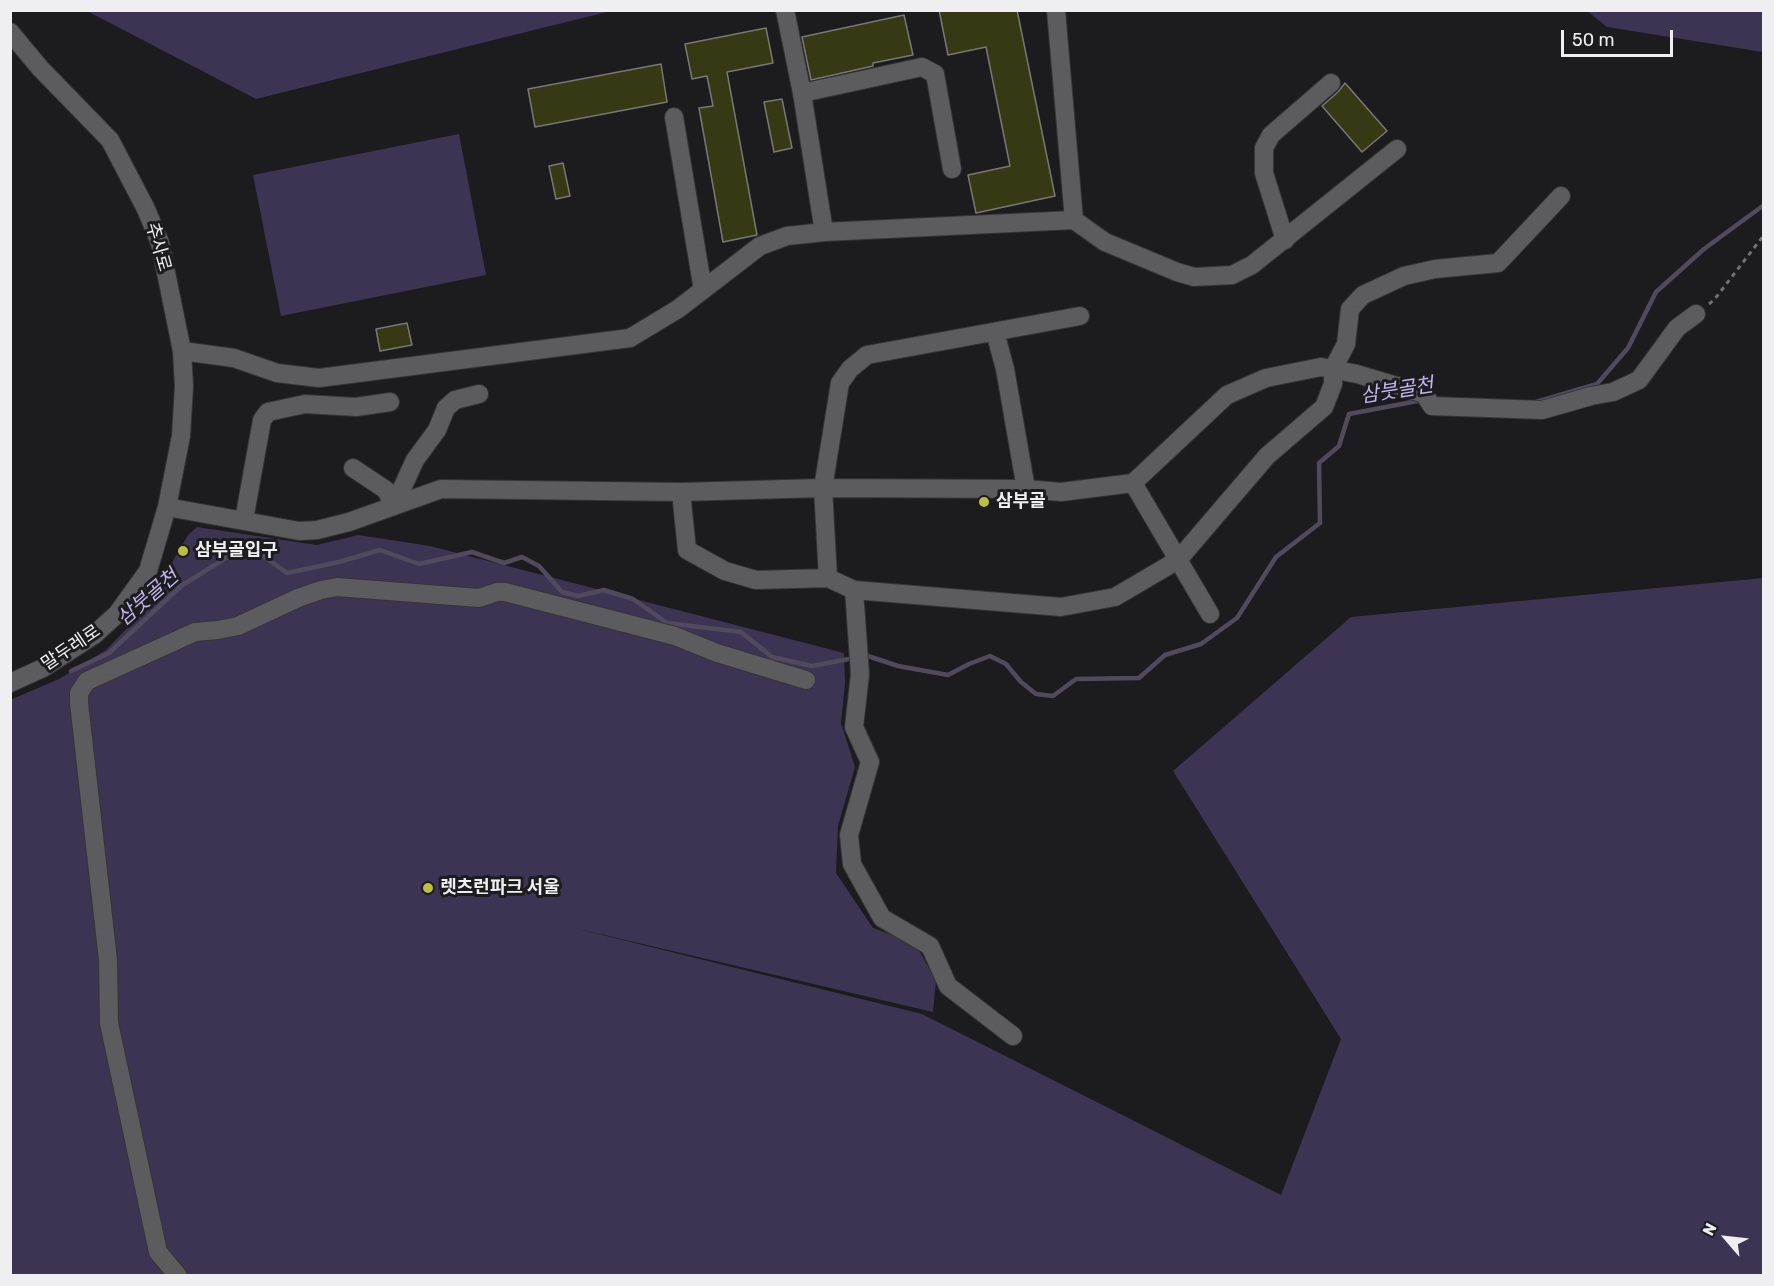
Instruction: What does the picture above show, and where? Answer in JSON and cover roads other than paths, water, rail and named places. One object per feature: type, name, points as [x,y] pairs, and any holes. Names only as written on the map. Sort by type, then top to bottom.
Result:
[{"type":"street","points":[[785,10],[802,93],[824,232]]},
{"type":"street","points":[[1056,10],[1074,220]]},
{"type":"street","name":"추사로","points":[[10,32],[40,68],[110,140],[146,209],[160,243],[182,351],[183,386],[181,436],[167,507]]},
{"type":"street","points":[[802,93],[922,67],[934,74],[952,169]]},
{"type":"street","points":[[1285,240],[1264,173],[1264,148],[1271,135],[1331,82]]},
{"type":"street","points":[[674,117],[703,290]]},
{"type":"street","points":[[182,351],[234,358],[277,373],[319,378],[630,338],[678,309],[760,246],[787,236],[824,232],[1074,220],[1105,242],[1194,277],[1232,275],[1252,265],[1285,240],[1397,149]]},
{"type":"street","points":[[681,492],[687,550],[725,571],[756,580],[828,578],[854,590],[1060,607],[1114,597],[1178,560],[1268,456],[1324,407],[1333,384],[1333,369],[1346,344],[1350,309],[1363,295],[1404,276],[1435,269],[1498,263],[1562,196]]},
{"type":"street","points":[[167,507],[299,531],[317,530],[349,522],[441,489],[681,492],[823,488],[1026,489],[1060,492],[1133,483],[1227,395],[1266,378],[1321,367],[1428,400],[1542,410],[1612,392],[1639,380],[1677,328],[1696,314]]},
{"type":"street","points":[[828,578],[823,488],[840,383],[850,369],[867,355],[1080,316]]},
{"type":"street","points":[[995,332],[1005,369],[1026,489]]},
{"type":"street","points":[[394,506],[415,460],[437,430],[446,408],[455,400],[479,394]]},
{"type":"street","points":[[244,520],[262,420],[268,412],[305,404],[356,408],[390,402]]},
{"type":"street","points":[[353,468],[386,490],[394,506]]},
{"type":"street","points":[[1133,483],[1210,614]]},
{"type":"street","name":"말두레로","points":[[10,683],[56,660],[94,635],[117,614],[148,571],[167,507]]},
{"type":"street","points":[[178,1275],[158,1252],[109,1023],[108,960],[79,703],[79,693],[87,681],[195,632],[238,626],[298,598],[337,587],[479,598],[505,592],[675,636],[717,653],[806,680]]},
{"type":"street","points":[[854,590],[860,674],[854,727],[870,762],[849,835],[852,864],[882,918],[930,946],[948,986],[1013,1036]]},
{"type":"waterway","name":"삼붓골천","points":[[1536,402],[1597,384],[1628,348],[1656,292],[1704,249],[1764,205]]},
{"type":"waterway","name":"삼붓골천","points":[[863,657],[868,656],[898,666],[948,675],[990,656],[1006,664],[1021,682],[1036,694],[1053,696],[1076,679],[1139,678],[1165,655],[1201,644],[1237,618],[1276,557],[1320,523],[1319,463],[1339,446],[1349,414],[1423,400]]},
{"type":"waterway","name":"삼붓골천","points":[[71,671],[109,653],[181,586],[234,553],[259,553],[287,573],[339,562],[380,550],[419,564],[472,552],[504,563],[522,557],[539,566],[562,592],[578,596],[604,590],[633,599],[667,623],[741,632],[772,657],[812,666],[854,658]]},
{"type":"place","name":"삼부골","points":[[984,502]]},
{"type":"place","name":"삼부골입구","points":[[183,551]]},
{"type":"place","name":"렛츠런파크 서울","points":[[428,888]]}]
